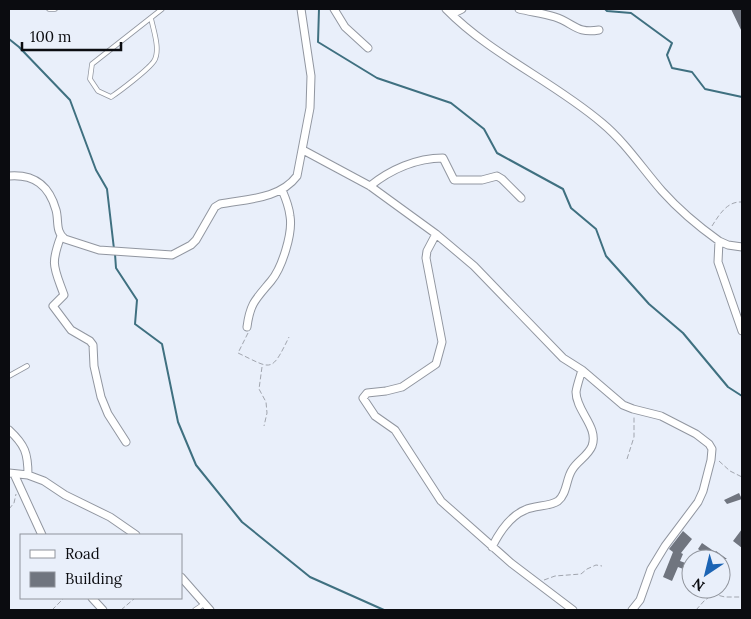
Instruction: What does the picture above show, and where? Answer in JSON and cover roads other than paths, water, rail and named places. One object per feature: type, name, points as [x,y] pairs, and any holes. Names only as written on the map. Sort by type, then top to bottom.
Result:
[{"type":"street","points":[[61,236],[100,250],[172,255],[191,245],[196,240],[215,207],[220,204],[269,195],[282,190],[292,182],[298,176],[310,108],[311,76],[301,9]]},
{"type":"street","points":[[334,9],[344,27],[368,48]]},
{"type":"street","points":[[449,12],[462,9]]},
{"type":"street","points":[[520,9],[555,17],[579,30],[599,30]]},
{"type":"street","points":[[449,12],[484,42],[552,85],[598,119],[620,140],[679,209],[708,233],[728,245],[742,247]]},
{"type":"street","points":[[303,150],[370,186],[436,234],[474,266],[563,358],[582,370],[623,405],[661,416],[696,434],[709,444],[712,449],[712,455],[703,492],[651,569],[640,600],[632,610]]},
{"type":"street","points":[[370,186],[393,170],[443,158],[454,180],[482,180],[497,176],[521,198]]},
{"type":"street","points":[[9,176],[32,178],[42,186],[56,210],[61,236],[54,258],[54,268],[64,295],[53,306],[71,330],[90,341],[93,345],[94,366],[101,397],[108,414],[126,442]]},
{"type":"street","points":[[246,327],[249,312],[256,299],[280,268],[289,237],[291,218],[282,190]]},
{"type":"street","points":[[436,234],[427,251],[426,258],[442,342],[436,364],[402,387],[367,393],[363,398],[374,416],[394,430],[441,501],[492,547],[573,610]]},
{"type":"street","points":[[719,241],[720,269],[742,331]]},
{"type":"street","points":[[492,547],[499,533],[518,514],[525,510],[558,501],[564,494],[572,469],[591,448],[593,442],[592,432],[577,399],[576,392],[582,370]]},
{"type":"street","points":[[9,430],[24,446],[28,463],[28,475]]},
{"type":"street","points":[[11,473],[28,475],[44,481],[65,495],[110,517],[135,534]]},
{"type":"street","points":[[11,473],[20,486],[42,534]]},
{"type":"street","points":[[182,578],[210,610]]},
{"type":"street","points":[[93,599],[103,610]]},
{"type":"lane","points":[[49,9],[55,9]]},
{"type":"lane","points":[[151,18],[157,47],[155,60],[121,91],[111,97],[98,91],[90,79],[92,64],[162,9]]},
{"type":"lane","points":[[9,376],[27,366]]},
{"type":"lane","points":[[194,610],[204,604]]},
{"type":"waterway","points":[[319,9],[318,42],[377,78],[451,103],[484,129],[497,153],[563,189],[571,208],[596,229],[606,256],[649,304],[683,333],[728,387],[742,396]]},
{"type":"waterway","points":[[605,9],[607,11],[631,13],[672,43],[667,55],[672,68],[692,72],[705,89],[742,97]]},
{"type":"waterway","points":[[9,39],[70,100],[96,170],[107,189],[114,249]]},
{"type":"waterway","points":[[115,254],[116,268],[137,300],[135,324],[162,344],[178,422],[196,465],[242,522],[310,577],[384,610]]}]
